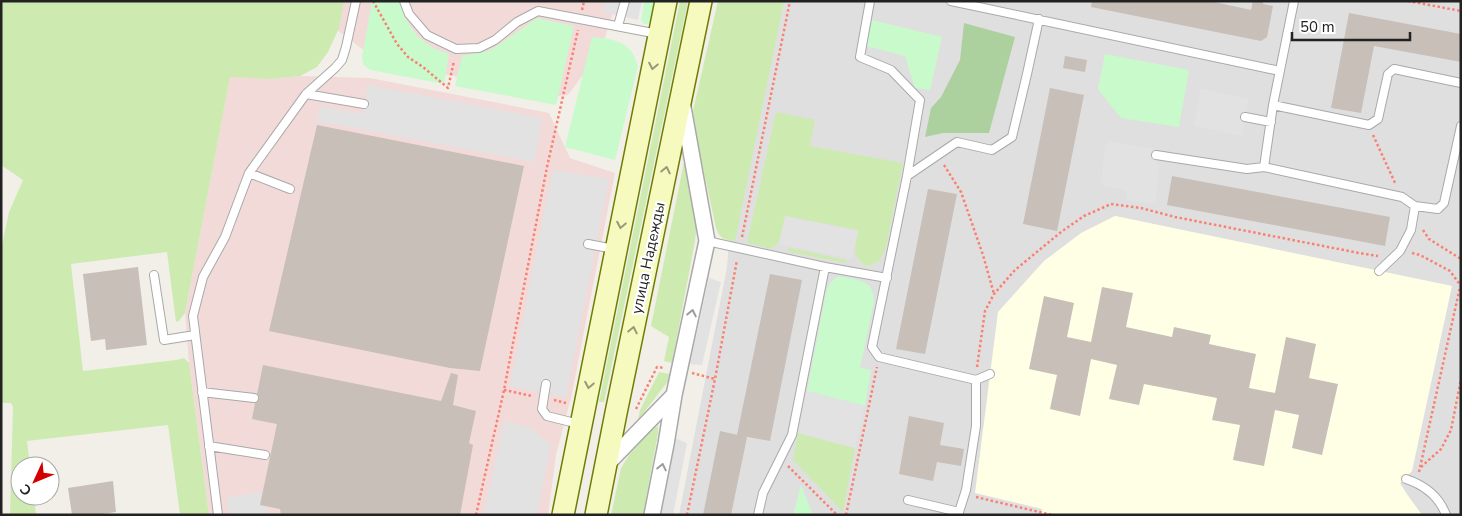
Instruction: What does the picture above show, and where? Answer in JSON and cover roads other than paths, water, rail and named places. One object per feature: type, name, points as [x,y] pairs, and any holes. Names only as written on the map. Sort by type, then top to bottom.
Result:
[{"type":"main road","points":[[562,515],[666,1]]},
{"type":"main road","name":"улица Надежды","points":[[596,515],[701,1]]},
{"type":"street","points":[[652,515],[674,395],[707,241],[681,96]]},
{"type":"street","points":[[605,466],[674,395]]},
{"type":"lane","points":[[218,515],[193,316],[203,277],[225,237],[250,173],[306,94],[342,60],[356,1]]},
{"type":"lane","points":[[404,1],[410,14],[428,35],[456,49],[479,48],[495,40],[517,22],[538,12],[660,35]]},
{"type":"lane","points":[[618,26],[625,1]]},
{"type":"lane","points":[[870,1],[860,57],[891,70],[920,100],[907,176],[872,347],[879,357],[976,380],[990,374]]},
{"type":"lane","points":[[951,1],[1280,71]]},
{"type":"lane","points":[[1264,167],[1273,105],[1294,1]]},
{"type":"lane","points":[[907,176],[957,142],[992,150],[1012,137],[1028,74],[1039,19]]},
{"type":"lane","points":[[1273,105],[1369,125],[1378,120],[1388,74],[1394,69],[1461,83]]},
{"type":"lane","points":[[306,94],[364,104]]},
{"type":"lane","points":[[1245,117],[1271,122]]},
{"type":"lane","points":[[1156,155],[1247,170],[1264,167],[1402,197],[1415,206],[1438,209],[1444,203],[1461,126]]},
{"type":"lane","points":[[250,173],[290,189]]},
{"type":"lane","points":[[1379,271],[1400,251],[1411,230],[1415,206]]},
{"type":"lane","points":[[707,241],[825,267],[887,278]]},
{"type":"lane","points":[[588,244],[616,250]]},
{"type":"lane","points":[[758,515],[763,493],[792,435],[825,267]]},
{"type":"lane","points":[[154,275],[164,340],[195,335]]},
{"type":"lane","points":[[908,500],[959,514],[966,490],[976,426],[976,380]]},
{"type":"lane","points":[[546,384],[542,409],[547,416],[581,424]]},
{"type":"lane","points":[[202,392],[254,398]]},
{"type":"lane","points":[[209,446],[265,455]]},
{"type":"lane","points":[[1406,479],[1417,483],[1432,493],[1443,507],[1446,515]]}]
